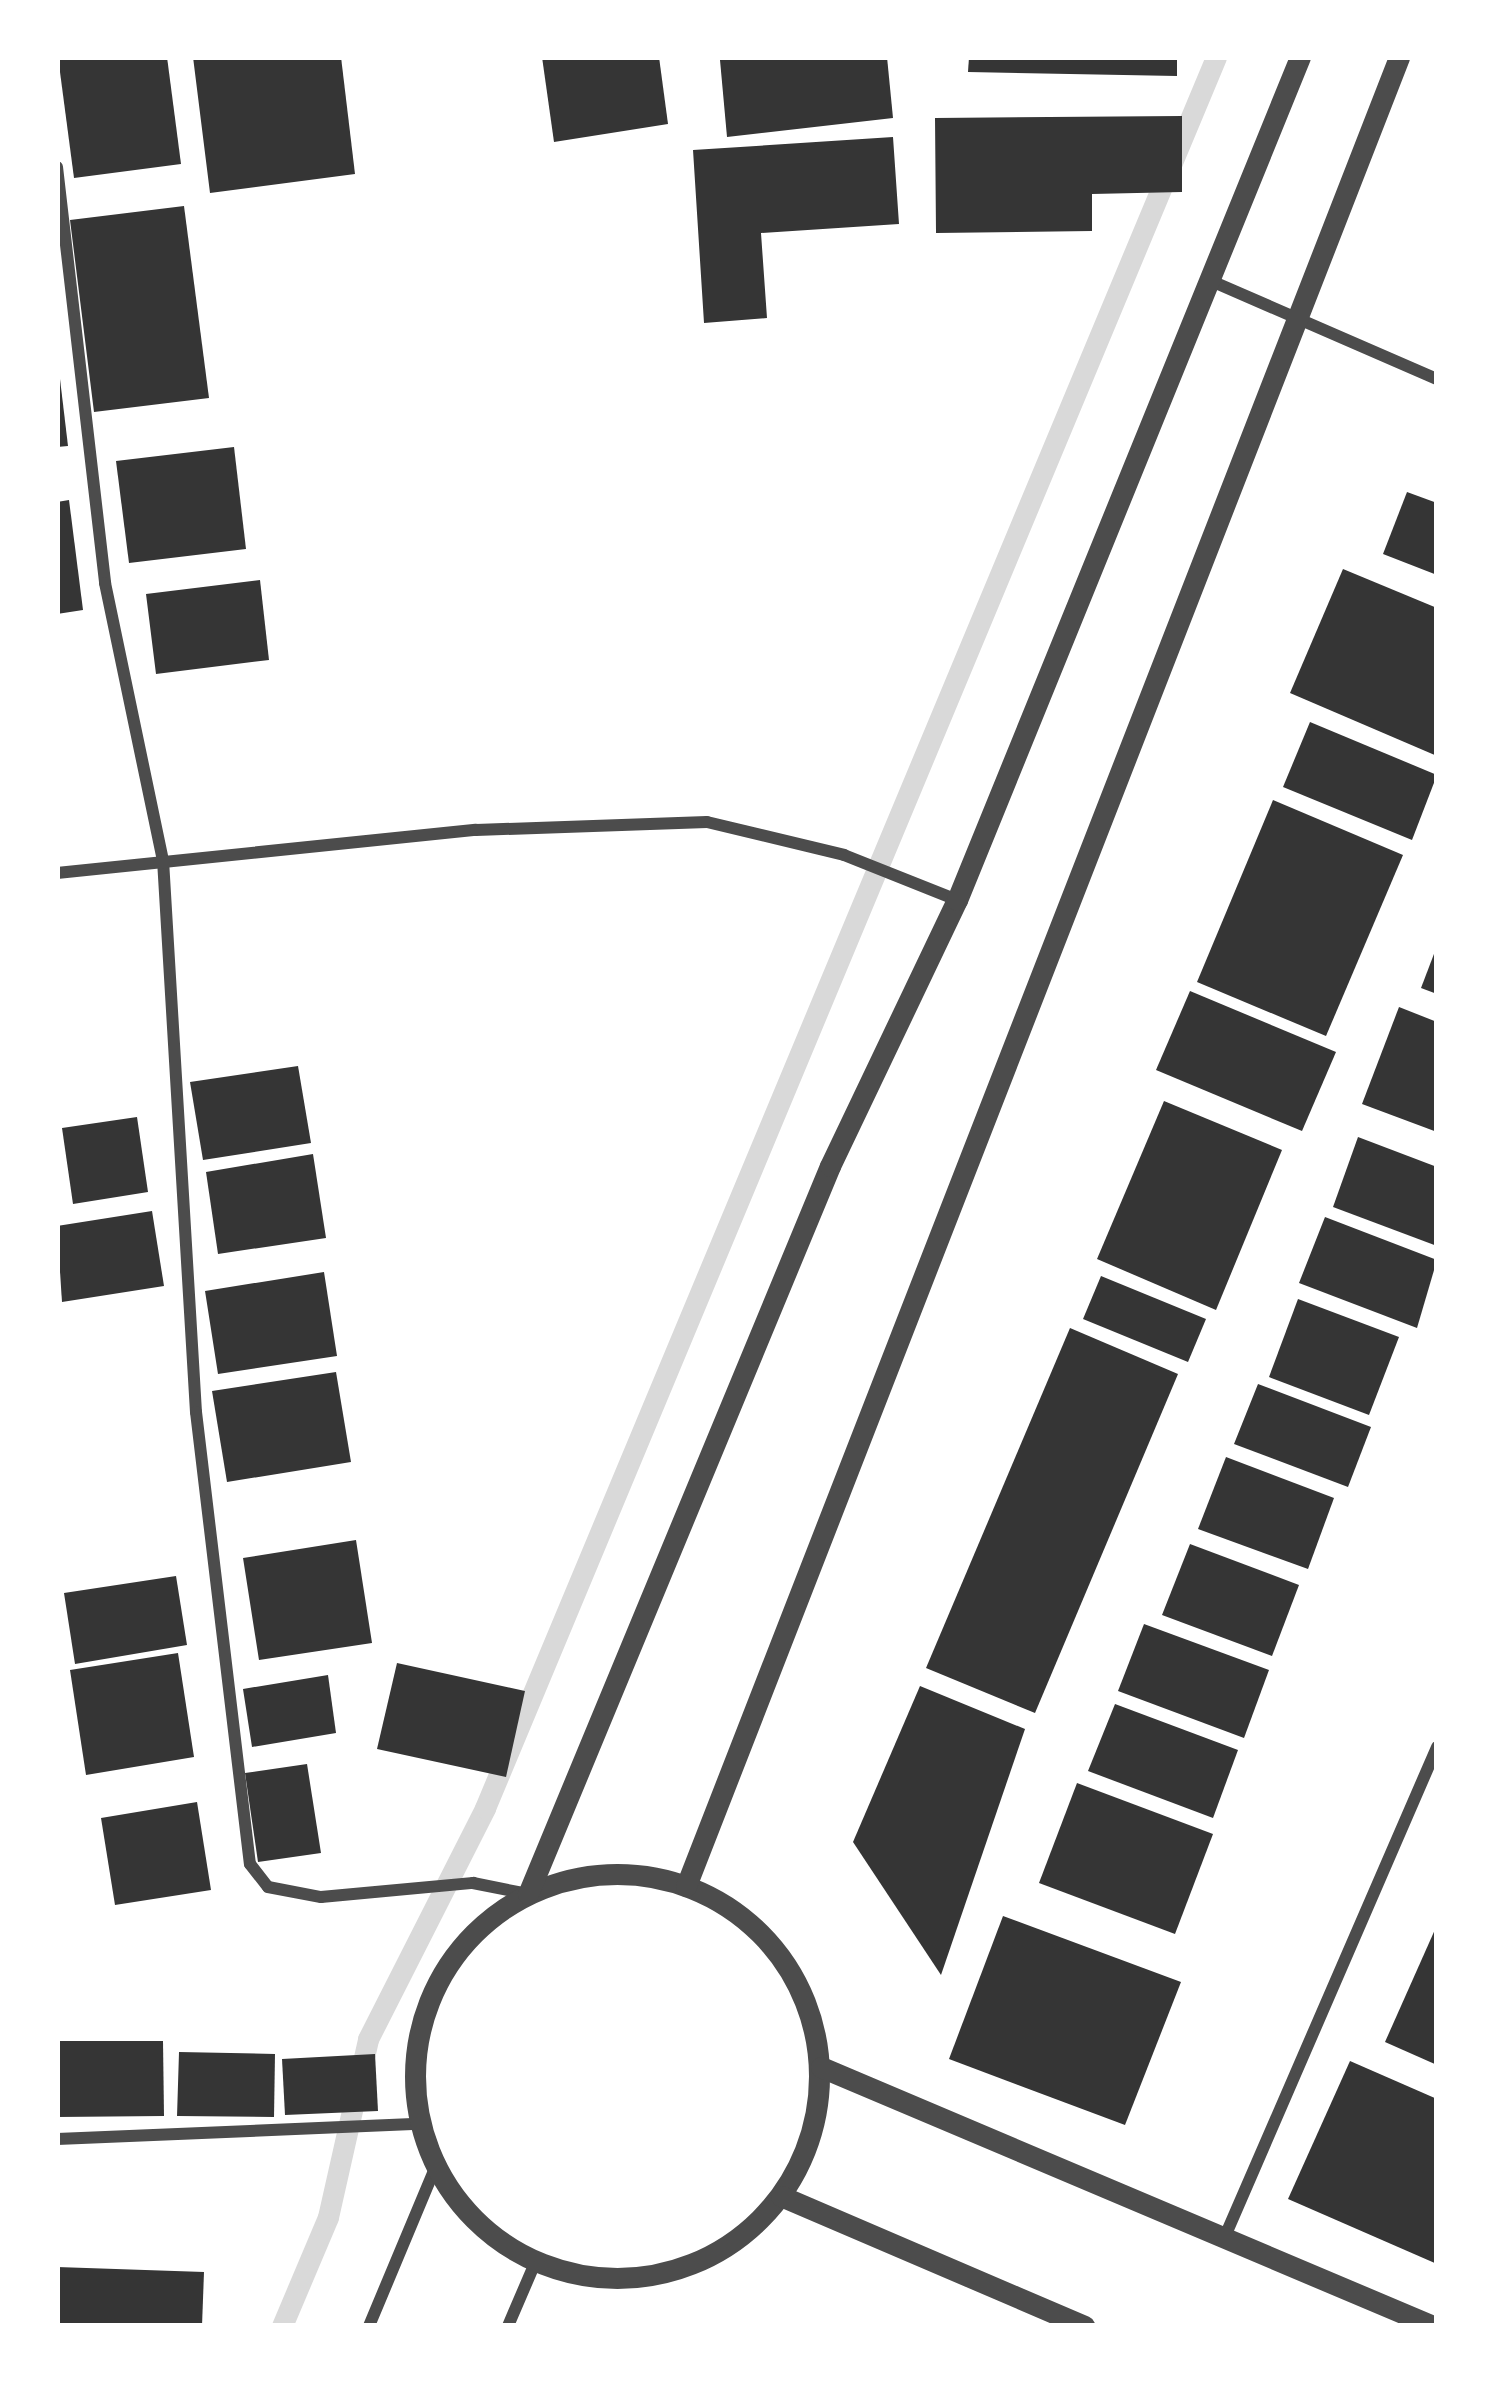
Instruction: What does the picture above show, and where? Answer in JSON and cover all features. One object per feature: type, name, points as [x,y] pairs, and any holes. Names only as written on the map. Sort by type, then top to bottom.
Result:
[{"type":"street","points":[[528,1894],[830,1166],[957,900],[1300,57]]},
{"type":"street","points":[[686,1886],[1292,312],[1399,57]]},
{"type":"street","points":[[57,167],[108,604],[164,860],[196,1412],[250,1864],[268,1887],[321,1897],[473,1883],[528,1894]]},
{"type":"street","points":[[1209,280],[1292,312],[1437,379]]},
{"type":"street","points":[[57,873],[625,820],[707,821],[855,860],[957,900]]},
{"type":"street","points":[[1226,2234],[1437,1748]]},
{"type":"street","points":[[607,1874],[686,1886],[739,1914],[782,1956],[809,2008],[820,2067],[812,2135],[781,2196],[733,2244],[669,2273],[602,2279],[535,2263],[477,2224],[435,2168],[419,2124],[413,2074],[441,1976],[471,1936],[528,1894],[607,1874]]},
{"type":"street","points":[[820,2067],[1226,2234],[1433,2326]]},
{"type":"street","points":[[57,2139],[419,2124]]},
{"type":"street","points":[[369,2326],[435,2168]]},
{"type":"street","points":[[781,2196],[1084,2326]]},
{"type":"street","points":[[508,2326],[535,2263]]},
{"type":"building","points":[[58,57],[167,57],[181,164],[74,178]]},
{"type":"building","points":[[193,57],[341,57],[355,174],[210,193]]},
{"type":"building","points":[[542,57],[659,57],[668,124],[554,142]]},
{"type":"building","points":[[887,57],[893,118],[727,137],[720,60]]},
{"type":"building","points":[[969,57],[1177,57],[1177,76],[968,72]]},
{"type":"building","points":[[1182,116],[1182,192],[1092,194],[1092,231],[936,233],[935,118]]},
{"type":"building","points":[[893,137],[899,224],[761,233],[767,318],[704,323],[693,150]]},
{"type":"building","points":[[184,206],[209,398],[94,412],[70,220]]},
{"type":"building","points":[[57,380],[68,446],[57,447]]},
{"type":"building","points":[[234,447],[246,549],[129,563],[116,461]]},
{"type":"building","points":[[1407,492],[1437,503],[1437,575],[1383,554]]},
{"type":"building","points":[[69,500],[83,610],[57,614],[57,502]]},
{"type":"building","points":[[1343,569],[1437,608],[1437,756],[1290,693]]},
{"type":"building","points":[[260,580],[269,660],[156,674],[146,594]]},
{"type":"building","points":[[1310,722],[1437,775],[1412,840],[1283,787]]},
{"type":"building","points":[[1273,800],[1403,855],[1326,1036],[1197,982]]},
{"type":"building","points":[[1437,946],[1437,994],[1421,988]]},
{"type":"building","points":[[1190,991],[1336,1052],[1302,1131],[1156,1070]]},
{"type":"building","points":[[1399,1007],[1437,1022],[1437,1132],[1362,1104]]},
{"type":"building","points":[[298,1066],[311,1143],[203,1160],[190,1082]]},
{"type":"building","points":[[1164,1101],[1282,1150],[1216,1310],[1097,1259]]},
{"type":"building","points":[[137,1117],[148,1192],[73,1204],[62,1128]]},
{"type":"building","points":[[1358,1137],[1437,1167],[1437,1246],[1333,1207]]},
{"type":"building","points":[[313,1154],[326,1238],[218,1254],[206,1172]]},
{"type":"building","points":[[152,1211],[164,1286],[62,1302],[57,1226]]},
{"type":"building","points":[[1325,1217],[1437,1260],[1417,1328],[1299,1283]]},
{"type":"building","points":[[324,1272],[337,1356],[218,1374],[205,1291]]},
{"type":"building","points":[[1101,1276],[1206,1319],[1188,1362],[1083,1319]]},
{"type":"building","points":[[1298,1299],[1399,1337],[1369,1415],[1269,1377]]},
{"type":"building","points":[[1070,1328],[1178,1374],[1035,1713],[926,1668]]},
{"type":"building","points":[[336,1372],[351,1462],[227,1482],[212,1391]]},
{"type":"building","points":[[1258,1384],[1371,1427],[1348,1487],[1234,1444]]},
{"type":"building","points":[[1226,1457],[1334,1498],[1308,1569],[1198,1529]]},
{"type":"building","points":[[356,1540],[372,1643],[259,1660],[243,1558]]},
{"type":"building","points":[[1190,1544],[1299,1585],[1272,1656],[1162,1615]]},
{"type":"building","points":[[176,1576],[187,1645],[75,1664],[64,1593]]},
{"type":"building","points":[[1144,1624],[1269,1670],[1244,1738],[1118,1691]]},
{"type":"building","points":[[178,1653],[194,1757],[86,1775],[70,1670]]},
{"type":"building","points":[[397,1663],[525,1691],[506,1777],[377,1749]]},
{"type":"building","points":[[328,1675],[336,1733],[252,1747],[243,1689]]},
{"type":"building","points":[[920,1686],[1025,1729],[941,1975],[853,1842]]},
{"type":"building","points":[[1115,1704],[1238,1750],[1213,1818],[1088,1771]]},
{"type":"building","points":[[307,1764],[321,1853],[258,1862],[245,1773]]},
{"type":"building","points":[[1077,1783],[1213,1834],[1175,1934],[1039,1883]]},
{"type":"building","points":[[197,1802],[211,1890],[115,1905],[101,1818]]},
{"type":"building","points":[[1003,1916],[1181,1982],[1125,2125],[949,2059]]},
{"type":"building","points":[[1437,1925],[1437,2065],[1385,2042]]},
{"type":"building","points":[[57,2041],[163,2041],[164,2116],[57,2117]]},
{"type":"building","points":[[179,2052],[275,2054],[274,2117],[177,2116]]},
{"type":"building","points":[[375,2054],[378,2111],[285,2115],[282,2059]]},
{"type":"building","points":[[1350,2061],[1437,2099],[1437,2264],[1288,2199]]},
{"type":"building","points":[[57,2267],[204,2272],[202,2326],[57,2326]]},
{"type":"waterway","points":[[282,2326],[328,2217],[368,2039],[485,1808],[1216,57]]}]
